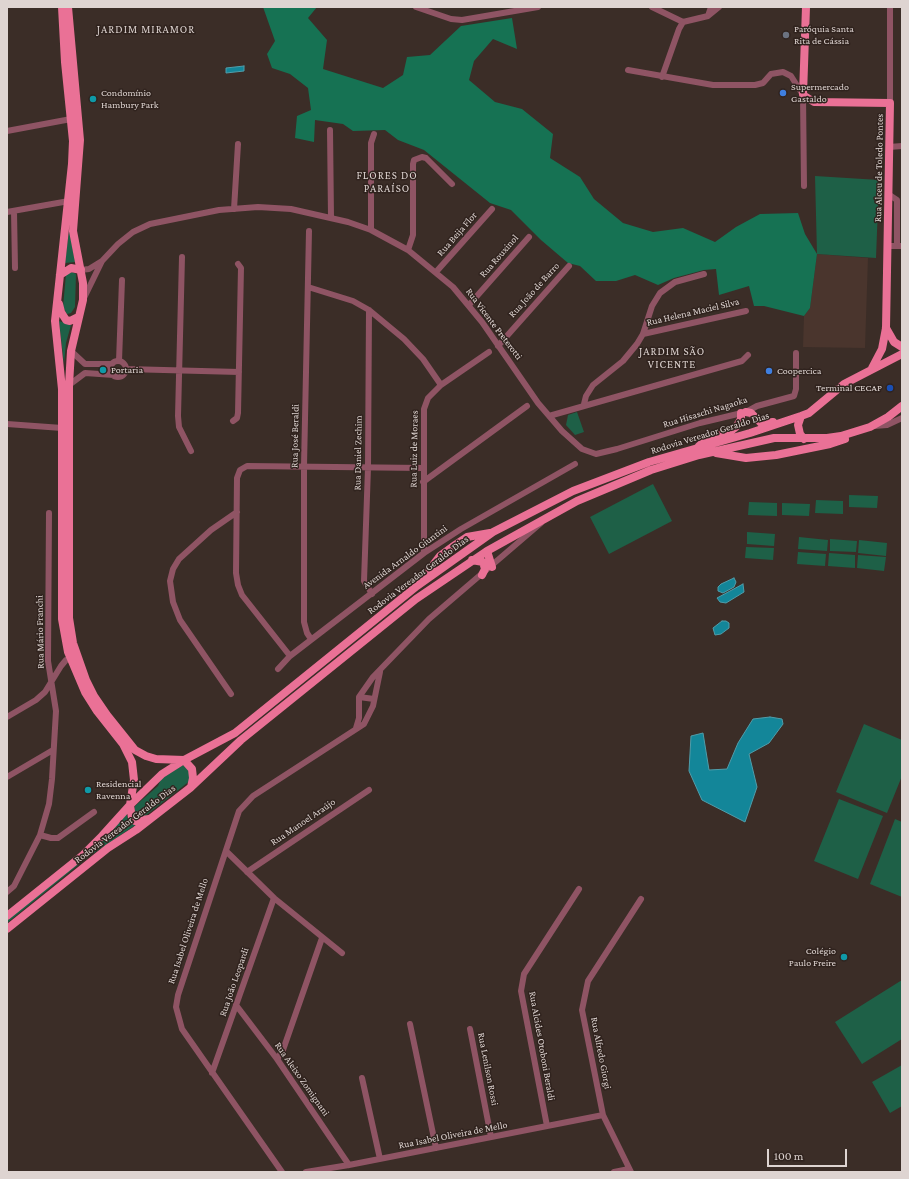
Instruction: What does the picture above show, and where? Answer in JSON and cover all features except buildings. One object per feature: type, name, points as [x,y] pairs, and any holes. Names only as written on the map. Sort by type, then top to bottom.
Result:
[{"type":"main road","points":[[62,7],[65,62],[71,119],[72,164],[55,321],[62,389],[62,611],[85,692],[129,753],[134,770],[130,805],[132,818],[135,821],[150,819]]},
{"type":"main road","points":[[68,7],[80,140],[73,231],[81,270],[82,300],[71,351],[69,385],[68,589],[69,618],[74,657],[94,696],[136,750],[146,756],[156,759],[184,760],[192,770],[193,778],[190,788]]},
{"type":"main road","points":[[806,7],[803,94],[814,102],[890,103]]},
{"type":"main road","name":"Rua Alceu de Toledo Pontes","points":[[872,369],[882,350],[886,328],[890,103]]},
{"type":"main road","points":[[60,274],[71,268],[81,270]]},
{"type":"main road","points":[[58,301],[61,312],[66,320],[78,317]]},
{"type":"main road","points":[[886,328],[894,342],[902,347]]},
{"type":"main road","name":"Rodovia Vereador Geraldo Dias","points":[[7,916],[82,855],[162,774],[184,760],[235,733],[417,586],[496,530],[573,491],[649,462],[750,433],[802,416],[844,384],[902,354]]},
{"type":"main road","name":"Rodovia Vereador Geraldo Dias","points":[[7,929],[108,848],[150,819],[190,788],[241,740],[416,599],[487,551],[577,502],[652,470],[711,452],[774,438],[827,438],[859,430],[871,426],[902,406]]},
{"type":"main road","points":[[697,448],[706,440],[731,431],[736,427],[744,413],[751,413],[761,423],[784,421]]},
{"type":"main road","points":[[802,416],[798,425],[800,434],[804,439]]},
{"type":"main road","points":[[711,452],[746,458],[776,455],[830,444],[845,439],[859,430]]},
{"type":"main road","points":[[523,531],[521,523],[522,520],[529,513]]},
{"type":"main road","points":[[417,586],[452,541],[496,530],[504,537],[502,543]]},
{"type":"main road","points":[[487,551],[492,567]]},
{"type":"main road","points":[[472,560],[483,562],[485,569],[482,575]]},
{"type":"main road","points":[[114,823],[134,780]]},
{"type":"street","points":[[416,7],[451,19],[462,20],[538,7]]},
{"type":"street","points":[[652,7],[683,22],[708,16],[719,7]]},
{"type":"street","points":[[708,16],[711,7]]},
{"type":"street","name":"Rua Alceu de Toledo Pontes","points":[[890,7],[890,103]]},
{"type":"street","points":[[662,77],[679,29],[683,22]]},
{"type":"street","points":[[628,70],[662,77],[713,84],[755,85],[762,82],[771,74],[783,72],[791,76],[803,94],[804,186]]},
{"type":"street","points":[[7,131],[71,119]]},
{"type":"street","points":[[330,130],[331,217]]},
{"type":"street","points":[[371,230],[371,142],[374,134]]},
{"type":"street","points":[[234,209],[238,144]]},
{"type":"street","points":[[889,147],[902,146]]},
{"type":"street","points":[[408,250],[413,235],[412,164],[414,160],[422,157],[426,158],[452,184]]},
{"type":"street","points":[[888,194],[897,200],[899,246],[888,246]]},
{"type":"street","points":[[15,268],[10,211],[69,201]]},
{"type":"street","name":"Rua Vicente Preterotti","points":[[81,270],[89,269],[102,261],[118,244],[133,232],[150,224],[180,217],[234,209],[258,207],[291,209],[331,217],[371,230],[408,250],[453,286],[469,305],[549,416],[562,431],[582,449]]},
{"type":"street","name":"Rua Beija Flor","points":[[436,272],[492,209]]},
{"type":"street","name":"Rua José Beraldi","points":[[308,231],[304,466],[304,622],[307,633],[311,639]]},
{"type":"street","name":"Rua Rouxinol","points":[[469,305],[529,237]]},
{"type":"street","points":[[182,256],[178,416],[179,427],[191,451]]},
{"type":"street","name":"Rua Vicente Preterotti","points":[[82,300],[102,261]]},
{"type":"street","points":[[233,421],[237,418],[238,413],[241,268],[238,264]]},
{"type":"street","name":"Rua João de Barro","points":[[498,346],[569,266]]},
{"type":"street","points":[[584,404],[586,396],[593,385],[623,362],[643,334],[652,306],[660,293],[675,282],[704,274]]},
{"type":"street","points":[[119,361],[122,280]]},
{"type":"street","points":[[308,287],[353,301],[369,310],[409,344],[423,359],[441,385]]},
{"type":"street","name":"Rua Daniel Zechim","points":[[369,310],[368,468],[364,581],[372,594]]},
{"type":"street","name":"Rua Helena Maciel Silva","points":[[643,334],[746,311]]},
{"type":"street","points":[[71,351],[85,364],[112,364],[119,361]]},
{"type":"street","name":"Rua Luiz de Moraes","points":[[424,553],[424,408],[428,398],[441,385],[489,352]]},
{"type":"street","name":"Rua Hisaschi Nagaoka","points":[[582,449],[591,453],[602,453],[700,423],[744,413],[757,406],[794,396],[796,389],[796,353]]},
{"type":"street","points":[[549,416],[584,404],[742,361],[748,355]]},
{"type":"street","points":[[119,361],[124,364],[126,369]]},
{"type":"street","points":[[85,364],[85,373]]},
{"type":"street","points":[[112,364],[110,369],[114,376]]},
{"type":"street","points":[[126,369],[238,372]]},
{"type":"street","points":[[69,385],[85,373],[122,376],[126,369]]},
{"type":"street","points":[[423,482],[527,406]]},
{"type":"street","points":[[871,426],[887,425],[901,420]]},
{"type":"street","points":[[7,424],[62,428]]},
{"type":"street","name":"Avenida Arnaldo Giuntini","points":[[278,669],[290,656],[311,639],[424,553],[452,541],[461,528],[575,464]]},
{"type":"street","points":[[290,656],[242,595],[238,585],[236,573],[237,478],[242,467],[304,466],[423,468]]},
{"type":"street","points":[[231,694],[180,620],[173,602],[170,581],[173,569],[179,559],[211,530],[237,512]]},
{"type":"street","name":"Rua Mário Franchi","points":[[7,892],[14,886],[40,835],[49,804],[56,711],[48,662],[49,513]]},
{"type":"street","points":[[356,728],[359,718],[359,697],[363,689],[429,619],[534,531],[546,518]]},
{"type":"street","points":[[461,528],[467,537]]},
{"type":"street","points":[[7,717],[36,700],[45,692],[61,666],[74,657]]},
{"type":"street","name":"Rua Isabel Oliveira de Mello","points":[[282,1172],[182,1028],[176,1007],[178,995],[239,811],[245,803],[364,724],[370,713],[380,672]]},
{"type":"street","points":[[359,697],[374,699]]},
{"type":"street","points":[[7,778],[53,750]]},
{"type":"street","name":"Rua Manoel Araújo","points":[[247,872],[369,790]]},
{"type":"street","points":[[40,835],[58,838],[94,812]]},
{"type":"street","points":[[226,851],[274,898],[342,953]]},
{"type":"street","name":"Rua Alcides Otoboni Beraldi","points":[[547,1126],[521,991],[524,974],[580,889]]},
{"type":"street","name":"Rua João Leopardi","points":[[212,1073],[274,898]]},
{"type":"street","name":"Rua Alfredo Giorgi","points":[[630,1171],[603,1115],[582,1010],[588,981],[641,899]]},
{"type":"street","points":[[276,1059],[283,1050],[322,938]]},
{"type":"street","name":"Rua Aleixo Zomignani","points":[[236,1005],[276,1059],[349,1165]]},
{"type":"street","points":[[410,1024],[436,1148]]},
{"type":"street","name":"Rua Lenilson Rossi","points":[[470,1028],[491,1137]]},
{"type":"street","points":[[362,1078],[380,1159]]},
{"type":"street","name":"Rua Isabel Oliveira de Mello","points":[[306,1172],[349,1165],[603,1115]]},
{"type":"street","points":[[614,1172],[630,1171]]},
{"type":"shaded area","points":[[817,254],[868,258],[865,348],[803,347],[804,316],[810,308]]},
{"type":"green space","points":[[263,7],[317,7],[308,18],[327,40],[323,69],[383,88],[403,75],[407,57],[430,55],[461,26],[512,18],[517,49],[493,39],[474,61],[469,80],[495,102],[522,109],[553,134],[550,158],[580,177],[594,199],[623,223],[653,232],[683,228],[715,242],[736,227],[760,214],[798,213],[805,234],[817,254],[810,308],[804,316],[764,306],[754,306],[749,286],[719,295],[716,269],[704,270],[674,278],[658,285],[635,275],[616,281],[596,281],[580,266],[568,263],[541,240],[511,210],[490,203],[424,150],[398,140],[385,130],[353,131],[343,124],[315,120],[314,142],[295,138],[297,116],[311,110],[308,88],[290,74],[272,68],[267,54],[275,41]]},
{"type":"green space","points":[[815,176],[879,180],[876,258],[817,254]]},
{"type":"green space","points":[[69,230],[75,262],[65,263]]},
{"type":"green space","points":[[72,272],[76,274],[75,307],[71,313],[67,314],[63,307],[66,274]]},
{"type":"green space","points":[[59,321],[71,325],[66,343],[64,364]]},
{"type":"green space","points":[[577,412],[584,432],[575,435],[566,425],[568,415]]},
{"type":"green space","points":[[653,484],[672,521],[609,554],[590,517]]},
{"type":"green space","points":[[849,495],[878,496],[877,508],[849,507]]},
{"type":"green space","points":[[816,500],[843,501],[843,514],[815,513]]},
{"type":"green space","points":[[749,502],[777,503],[777,516],[748,515]]},
{"type":"green space","points":[[782,503],[810,504],[809,516],[782,515]]},
{"type":"green space","points":[[747,532],[775,534],[774,546],[747,544]]},
{"type":"green space","points":[[799,537],[828,540],[827,551],[798,549]]},
{"type":"green space","points":[[830,539],[857,541],[856,552],[830,551]]},
{"type":"green space","points":[[859,540],[887,543],[886,556],[858,553]]},
{"type":"green space","points":[[746,547],[774,548],[773,560],[745,558]]},
{"type":"green space","points":[[798,552],[826,554],[825,566],[797,564]]},
{"type":"green space","points":[[829,553],[855,555],[855,568],[828,566]]},
{"type":"green space","points":[[858,555],[886,557],[884,571],[857,568]]},
{"type":"green space","points":[[864,724],[902,740],[902,776],[887,813],[836,792]]},
{"type":"green space","points":[[183,765],[188,768],[191,780],[145,816],[140,818],[134,814],[135,806],[158,786],[161,779]]},
{"type":"green space","points":[[839,799],[883,816],[858,879],[814,861]]},
{"type":"green space","points":[[126,812],[128,819],[137,824],[88,857],[7,923],[7,919]]},
{"type":"green space","points":[[895,819],[902,822],[902,897],[870,884]]},
{"type":"green space","points":[[902,980],[902,1039],[862,1064],[835,1022]]},
{"type":"green space","points":[[902,1065],[902,1106],[890,1113],[872,1082]]},
{"type":"water","points":[[244,66],[244,71],[226,73],[226,68]]},
{"type":"water","points":[[734,578],[736,582],[734,587],[723,593],[718,591],[718,587],[721,584]]},
{"type":"water","points":[[743,584],[744,592],[726,603],[720,602],[717,598]]},
{"type":"water","points":[[722,621],[729,623],[729,628],[721,634],[715,635],[713,628]]},
{"type":"water","points":[[770,717],[782,719],[783,724],[769,743],[749,754],[757,787],[745,822],[702,800],[689,771],[691,736],[703,733],[709,770],[727,769],[738,743],[753,719]]},
{"type":"place","name":"Paróquia Santa Rita de Cássia","points":[[786,35]]},
{"type":"place","name":"Supermercado Gastaldo","points":[[783,93]]},
{"type":"place","name":"Condomínio Hambury Park","points":[[93,99]]},
{"type":"place","name":"Portaria","points":[[103,370]]},
{"type":"place","name":"Coopercica","points":[[769,371]]},
{"type":"place","name":"Terminal CECAP","points":[[890,388]]},
{"type":"place","name":"Residencial Ravenna","points":[[88,790]]},
{"type":"place","name":"Colégio Paulo Freire","points":[[844,957]]},
{"type":"district","name":"JARDIM MIRAMOR","points":[[146,30]]},
{"type":"district","name":"FLORES DO PARAÍSO","points":[[387,182]]},
{"type":"district","name":"JARDIM SÃO VICENTE","points":[[672,358]]}]
